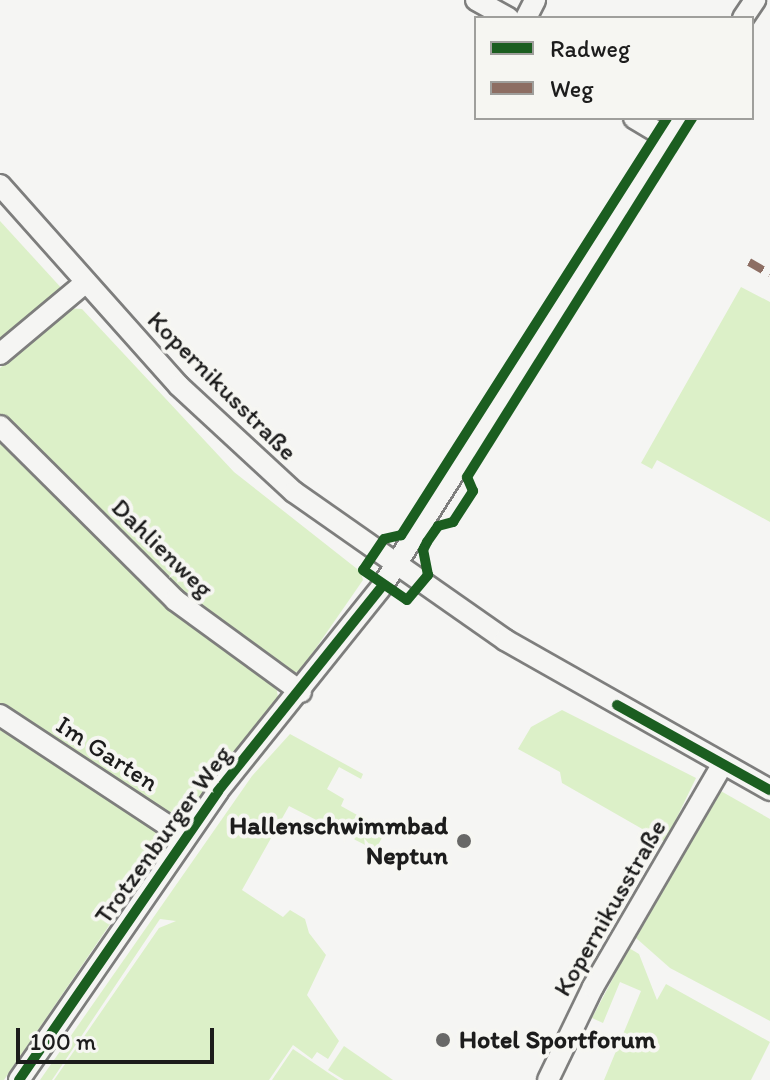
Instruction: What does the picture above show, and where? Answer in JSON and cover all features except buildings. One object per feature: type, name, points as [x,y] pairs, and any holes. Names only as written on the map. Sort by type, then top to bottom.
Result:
[{"type":"street","points":[[476,0],[504,16]]},
{"type":"street","points":[[637,120],[667,138]]},
{"type":"street","name":"Trotzenburger Weg","points":[[19,1080],[185,837],[301,692],[395,567],[678,120]]},
{"type":"street","name":"Kopernikusstraße","points":[[0,185],[250,457],[395,567],[526,653],[770,790]]},
{"type":"street","points":[[0,354],[86,282]]},
{"type":"street","name":"Dahlienweg","points":[[0,426],[175,600],[301,692]]},
{"type":"street","name":"Im Garten","points":[[0,715],[185,837]]},
{"type":"street","name":"Kopernikusstraße","points":[[548,1080],[593,987],[723,764]]},
{"type":"green space","points":[[0,221],[65,292],[0,345]]},
{"type":"green space","points":[[741,287],[770,302],[770,522],[657,460],[652,469],[641,463]]},
{"type":"green space","points":[[65,308],[82,309],[234,472],[361,572],[363,580],[300,671],[286,674],[163,580],[48,457],[0,417],[0,368]]},
{"type":"green space","points":[[0,437],[150,589],[276,685],[278,697],[180,824],[0,704]]},
{"type":"green space","points":[[562,710],[696,778],[665,842],[562,783],[560,772],[518,749],[531,727]]},
{"type":"green space","points":[[0,726],[170,836],[4,1080],[0,1080]]},
{"type":"green space","points":[[290,734],[363,774],[361,779],[339,767],[327,789],[344,799],[341,806],[386,831],[375,850],[289,806],[242,890],[283,917],[290,910],[305,919],[309,933],[326,955],[307,995],[339,1041],[328,1059],[317,1052],[312,1059],[293,1045],[269,1080],[54,1080],[159,928],[176,921],[160,919],[52,1080],[40,1080],[252,776]]},
{"type":"green space","points":[[719,790],[770,819],[770,1021],[670,968],[636,938]]},
{"type":"green space","points":[[629,948],[639,954],[657,1000],[666,984],[770,1042],[751,1080],[604,1080],[641,991],[620,982],[603,1023],[592,1018]]},
{"type":"green space","points":[[344,1046],[393,1080],[344,1080],[328,1070]]},
{"type":"green space","points":[[293,1049],[339,1080],[272,1080]]},
{"type":"marked path","points":[[749,262],[770,274]]},
{"type":"cycle path","points":[[666,120],[401,535],[384,539],[363,570],[407,600],[428,575],[423,550],[427,542],[438,526],[453,522],[473,491],[467,477],[691,120]]},
{"type":"cycle path","points":[[19,1080],[218,791],[383,585]]},
{"type":"cycle path","points":[[617,705],[770,790]]},
{"type":"place","name":"Hallenschwimmbad Neptun","points":[[464,841]]},
{"type":"place","name":"Hotel Sportforum","points":[[443,1040]]}]
